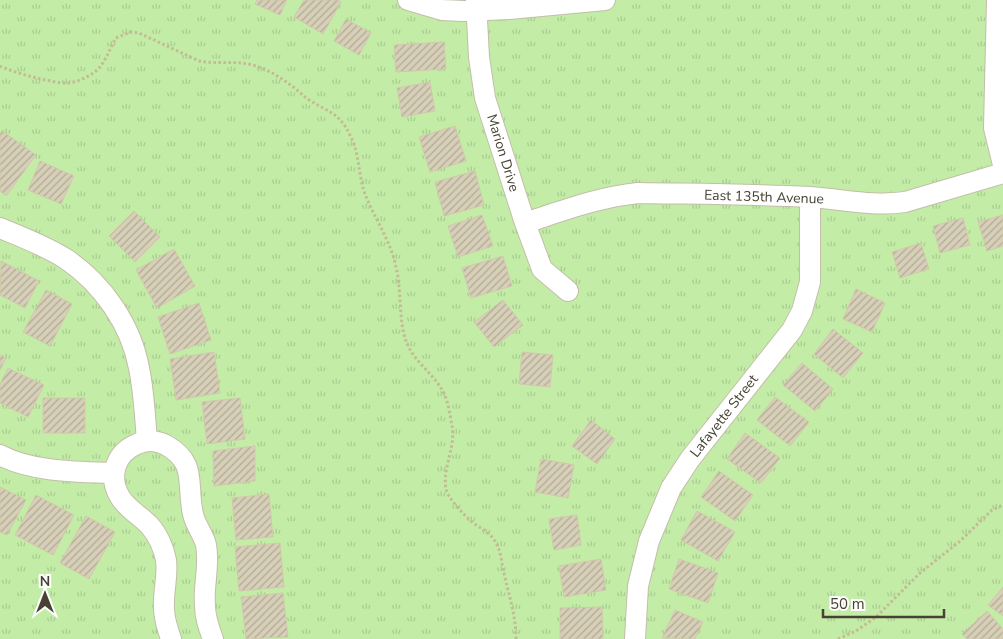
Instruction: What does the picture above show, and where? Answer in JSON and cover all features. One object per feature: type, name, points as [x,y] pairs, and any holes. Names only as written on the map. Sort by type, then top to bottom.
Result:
[{"type":"street","points":[[408,0],[442,10],[476,5],[509,10],[605,0]]},
{"type":"street","points":[[997,0],[994,128],[1003,165]]},
{"type":"street","name":"Marion Drive","points":[[476,5],[479,57],[485,98],[525,223],[542,269],[568,291]]},
{"type":"street","name":"East 135th Avenue","points":[[525,223],[596,200],[615,195],[638,193],[810,197],[878,205],[892,204],[905,202],[1003,173]]},
{"type":"street","name":"Lafayette Street","points":[[635,639],[638,586],[650,542],[672,488],[690,459],[792,330],[802,310],[810,282],[810,197]]},
{"type":"street","points":[[0,228],[65,258],[82,271],[111,302],[136,353],[140,370],[147,441]]},
{"type":"street","points":[[171,639],[165,619],[166,560],[159,539],[151,527],[120,498],[114,473],[118,459],[139,442],[163,443],[177,451],[183,458],[189,471],[192,512],[206,545],[207,574],[204,608],[213,639]]},
{"type":"street","points":[[0,454],[25,464],[57,470],[114,473]]},
{"type":"path","points":[[0,66],[60,83],[75,82],[86,77],[104,62],[116,38],[130,32],[139,33],[199,61],[246,64],[263,68],[278,75],[307,99],[332,111],[342,121],[351,136],[358,158],[364,192],[395,260],[399,278],[402,319],[406,341],[413,356],[444,391],[452,428],[453,444],[445,477],[446,491],[470,521],[493,538],[500,552],[516,624],[516,639]]},
{"type":"path","points":[[838,639],[856,631],[876,617],[920,573],[959,542],[992,510],[1003,504]]},
{"type":"green space","points":[[0,0],[1003,0],[1003,639],[0,639]]},
{"type":"building","points":[[257,0],[287,0],[280,15],[255,4]]},
{"type":"building","points":[[304,0],[338,0],[341,2],[323,34],[294,17]]},
{"type":"building","points":[[346,19],[371,33],[359,55],[334,41]]},
{"type":"building","points":[[444,42],[446,69],[396,72],[394,45]]},
{"type":"building","points":[[430,82],[435,111],[402,117],[397,88]]},
{"type":"building","points":[[455,126],[466,161],[430,172],[419,137]]},
{"type":"building","points":[[2,131],[36,155],[6,196],[0,191],[0,134]]},
{"type":"building","points":[[40,161],[74,176],[61,204],[28,190]]},
{"type":"building","points":[[475,171],[484,205],[444,216],[435,182]]},
{"type":"building","points":[[134,211],[160,237],[135,262],[109,236]]},
{"type":"building","points":[[482,215],[493,246],[458,257],[448,226]]},
{"type":"building","points":[[1003,215],[1003,246],[987,251],[978,222]]},
{"type":"building","points":[[963,218],[970,245],[940,253],[933,226]]},
{"type":"building","points":[[921,243],[929,269],[900,278],[892,252]]},
{"type":"building","points":[[174,249],[195,286],[157,308],[136,270]]},
{"type":"building","points":[[503,256],[512,286],[471,298],[462,268]]},
{"type":"building","points":[[1,261],[39,281],[25,308],[0,295]]},
{"type":"building","points":[[856,289],[885,303],[872,332],[843,319]]},
{"type":"building","points":[[46,290],[72,304],[50,346],[23,332]]},
{"type":"building","points":[[503,300],[523,325],[494,347],[474,322]]},
{"type":"building","points":[[199,303],[211,340],[170,354],[158,317]]},
{"type":"building","points":[[833,329],[863,353],[843,378],[814,354]]},
{"type":"building","points":[[214,352],[220,393],[176,400],[170,359]]},
{"type":"building","points":[[522,352],[553,355],[550,387],[519,384]]},
{"type":"building","points":[[0,355],[6,358],[0,370]]},
{"type":"building","points":[[802,363],[833,389],[815,411],[783,385]]},
{"type":"building","points":[[8,368],[44,385],[28,417],[0,403],[0,384]]},
{"type":"building","points":[[775,397],[809,422],[790,446],[757,420]]},
{"type":"building","points":[[43,398],[85,398],[85,433],[43,433]]},
{"type":"building","points":[[240,398],[245,439],[207,444],[202,402]]},
{"type":"building","points":[[591,420],[615,439],[597,464],[572,446]]},
{"type":"building","points":[[745,433],[780,458],[761,483],[727,459]]},
{"type":"building","points":[[255,446],[255,481],[214,486],[213,451]]},
{"type":"building","points":[[541,459],[574,465],[568,498],[535,492]]},
{"type":"building","points":[[719,471],[753,495],[735,521],[701,497]]},
{"type":"building","points":[[0,487],[26,500],[7,535],[0,532]]},
{"type":"building","points":[[269,494],[273,537],[236,540],[232,498]]},
{"type":"building","points":[[36,495],[74,515],[53,555],[15,535]]},
{"type":"building","points":[[697,511],[735,532],[718,561],[681,540]]},
{"type":"building","points":[[577,515],[581,545],[554,550],[549,519]]},
{"type":"building","points":[[86,516],[115,532],[89,579],[60,563]]},
{"type":"building","points":[[280,543],[284,587],[239,591],[235,547]]},
{"type":"building","points":[[601,559],[606,590],[564,597],[559,566]]},
{"type":"building","points":[[679,559],[718,573],[708,603],[669,589]]},
{"type":"building","points":[[1003,587],[1003,616],[988,605]]},
{"type":"building","points":[[283,593],[288,637],[246,639],[241,597]]},
{"type":"building","points":[[602,607],[603,639],[560,639],[560,608]]},
{"type":"building","points":[[675,610],[703,622],[695,639],[662,638]]},
{"type":"building","points":[[987,611],[1003,629],[1003,639],[967,639],[962,634]]}]
